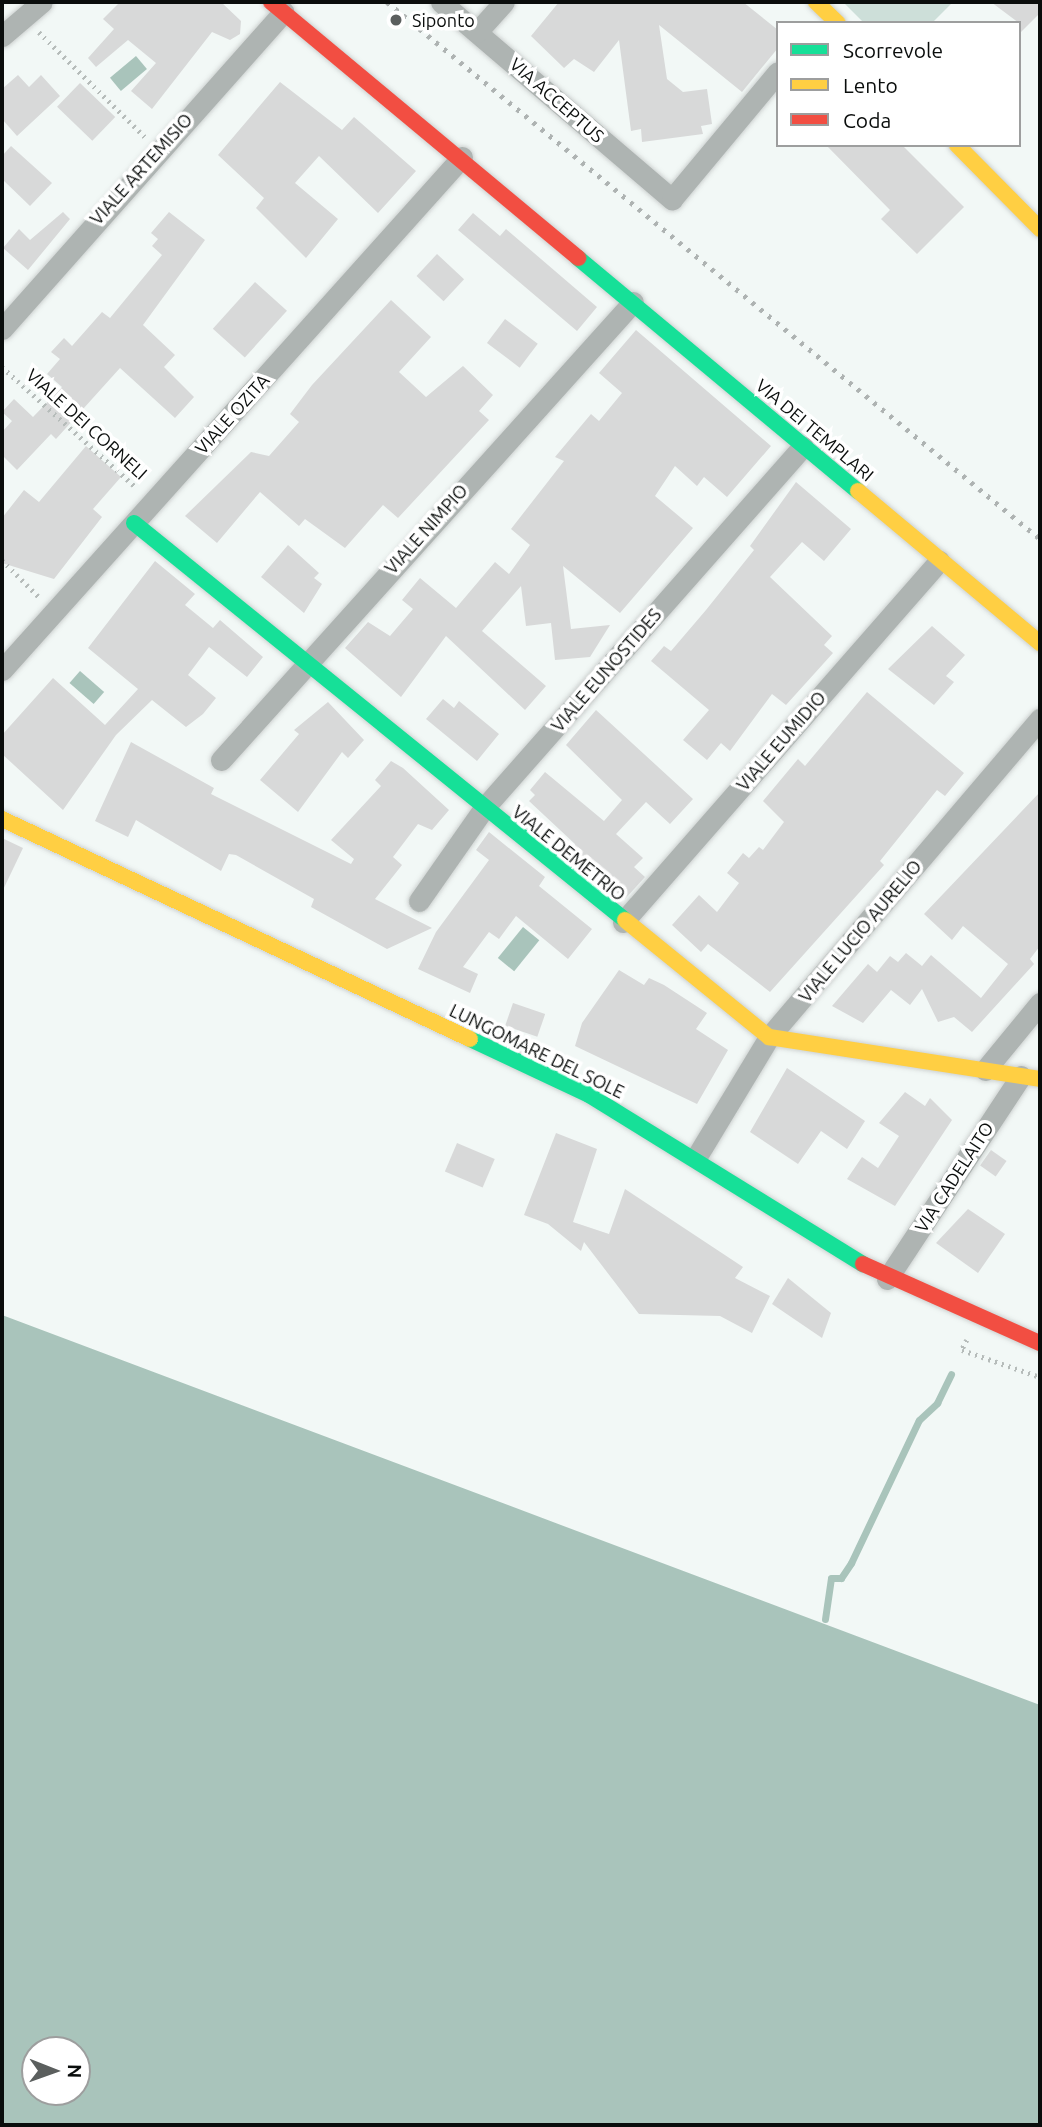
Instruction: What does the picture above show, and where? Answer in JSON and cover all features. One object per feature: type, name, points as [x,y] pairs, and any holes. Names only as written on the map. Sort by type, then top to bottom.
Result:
[{"type":"street","points":[[2,36],[42,2]]},
{"type":"street","name":"VIA ACCEPTUS","points":[[441,2],[672,199],[776,74]]},
{"type":"street","points":[[477,32],[504,2]]},
{"type":"street","name":"VIALE ARTEMISIO","points":[[2,329],[158,150],[277,7]]},
{"type":"street","name":"VIA DEI TEMPLARI","points":[[277,7],[462,157],[939,561],[1040,643]]},
{"type":"street","points":[[959,147],[1040,229]]},
{"type":"street","name":"VIALE OZITA","points":[[2,670],[462,157]]},
{"type":"street","name":"VIALE NIMPIO","points":[[221,760],[304,662],[633,302]]},
{"type":"street","name":"VIALE EUNOSTIDES","points":[[419,901],[484,808],[803,446]]},
{"type":"street","name":"VIALE DEMETRIO","points":[[134,523],[623,922],[769,1037],[1031,1077]]},
{"type":"street","name":"VIALE EUMIDIO","points":[[623,922],[939,561]]},
{"type":"street","name":"VIALE LUCIO AURELIO","points":[[697,1156],[769,1037],[1040,719]]},
{"type":"street","name":"LUNGOMARE DEL SOLE","points":[[2,820],[589,1095],[697,1156],[887,1279],[978,1320],[1040,1343]]},
{"type":"street","points":[[985,1070],[1040,1003]]},
{"type":"street","name":"VIA CADELAITO","points":[[887,1279],[1031,1077]]},
{"type":"path","points":[[24,17],[158,150]]},
{"type":"path","name":"VIALE DEI CORNELI","points":[[2,367],[153,502]]},
{"type":"path","points":[[2,560],[53,611]]},
{"type":"path","points":[[978,1320],[962,1350],[1040,1377]]},
{"type":"shaded area","points":[[843,2],[953,2],[934,21],[862,21]]},
{"type":"shaded area","points":[[136,56],[147,69],[121,91],[110,78]]},
{"type":"shaded area","points":[[80,671],[104,692],[94,704],[70,683]]},
{"type":"shaded area","points":[[523,927],[539,940],[514,971],[498,958]]},
{"type":"shaded area","points":[[2,1315],[1040,1705],[1040,2125],[2,2125]]},
{"type":"building","points":[[120,2],[221,2],[241,21],[240,34],[230,40],[212,32],[152,109],[131,91],[156,63],[128,40],[96,67],[88,58],[114,29],[103,19]]},
{"type":"building","points":[[559,2],[743,2],[776,28],[776,50],[742,92],[659,25],[667,79],[683,92],[707,89],[712,124],[701,126],[703,134],[642,142],[641,129],[631,131],[619,40],[594,72],[574,59],[564,68],[531,36]]},
{"type":"building","points":[[991,2],[1040,2],[1040,13],[1021,32],[1021,21],[1016,21]]},
{"type":"building","points":[[18,75],[29,87],[41,75],[60,96],[17,136],[2,119],[2,89]]},
{"type":"building","points":[[280,82],[342,130],[354,117],[416,171],[378,213],[319,156],[295,183],[338,219],[306,258],[256,208],[264,198],[218,155]]},
{"type":"building","points":[[80,83],[115,117],[92,141],[57,107]]},
{"type":"building","points":[[11,146],[52,183],[30,206],[2,179],[2,156]]},
{"type":"building","points":[[828,147],[904,147],[964,207],[917,254],[881,219],[890,210]]},
{"type":"building","points":[[63,212],[70,219],[28,270],[3,248],[19,229],[30,240]]},
{"type":"building","points":[[169,212],[205,240],[143,325],[175,355],[164,367],[194,397],[175,418],[120,368],[56,439],[51,434],[17,470],[2,455],[2,432],[12,421],[2,412],[14,399],[33,417],[62,387],[47,374],[60,359],[51,352],[64,338],[72,346],[102,312],[110,318],[162,255],[152,246],[158,239],[151,233]]},
{"type":"building","points":[[473,213],[500,236],[506,229],[597,307],[577,331],[458,230]]},
{"type":"building","points":[[437,254],[464,279],[444,301],[417,276]]},
{"type":"building","points":[[255,282],[287,311],[245,358],[213,329]]},
{"type":"building","points":[[391,300],[431,337],[399,372],[426,397],[463,366],[493,395],[479,411],[489,420],[398,518],[383,505],[345,548],[305,519],[299,526],[260,492],[217,543],[185,516],[251,452],[269,456],[299,422],[290,414],[312,385]]},
{"type":"building","points":[[505,319],[538,344],[520,368],[487,343]]},
{"type":"building","points":[[636,330],[771,446],[727,497],[704,477],[697,486],[675,466],[655,496],[693,528],[620,613],[563,566],[571,629],[610,625],[590,657],[555,660],[551,623],[526,626],[521,586],[482,631],[546,686],[525,710],[446,636],[401,697],[345,648],[368,622],[390,636],[413,609],[402,600],[420,578],[456,608],[495,562],[509,574],[530,545],[511,529],[564,461],[555,457],[591,414],[599,421],[622,393],[599,373]]},
{"type":"building","points":[[86,446],[121,477],[93,509],[102,517],[54,579],[2,563],[2,518],[24,490],[39,502]]},
{"type":"building","points":[[796,482],[851,529],[824,561],[802,542],[770,577],[832,636],[824,645],[833,653],[786,705],[772,694],[730,751],[721,743],[707,760],[683,740],[709,710],[651,661],[664,646],[671,651],[706,610],[754,550],[750,546]]},
{"type":"building","points":[[288,545],[319,573],[314,578],[322,584],[304,613],[261,577]]},
{"type":"building","points":[[155,561],[195,594],[185,605],[213,628],[220,620],[263,657],[247,677],[209,647],[188,675],[216,698],[203,714],[186,727],[152,700],[116,735],[63,810],[2,754],[2,735],[53,678],[105,725],[138,689],[88,648]]},
{"type":"building","points":[[932,626],[965,655],[946,676],[954,682],[934,705],[888,669]]},
{"type":"building","points":[[867,692],[964,773],[945,796],[937,790],[880,861],[884,865],[770,992],[708,944],[701,952],[672,925],[699,895],[717,912],[739,883],[727,873],[743,853],[749,858],[759,847],[763,850],[784,822],[763,801],[798,759],[805,766]]},
{"type":"building","points":[[443,699],[454,708],[459,701],[499,734],[477,761],[426,719]]},
{"type":"building","points":[[328,702],[364,740],[348,758],[342,752],[298,812],[260,780],[299,734],[294,730]]},
{"type":"building","points":[[596,710],[693,799],[670,824],[646,802],[616,834],[643,858],[634,867],[645,877],[625,899],[573,857],[575,844],[529,801],[535,795],[530,790],[545,772],[604,821],[622,800],[566,745]]},
{"type":"building","points":[[131,742],[214,788],[211,794],[351,864],[354,859],[331,840],[381,786],[375,780],[391,761],[403,768],[449,810],[432,830],[418,824],[393,857],[402,865],[375,899],[432,928],[387,949],[311,907],[314,899],[236,855],[229,854],[221,871],[136,820],[128,837],[95,821]]},
{"type":"building","points":[[1040,792],[1040,946],[1030,959],[1034,964],[972,1032],[954,1017],[938,1022],[922,989],[910,1005],[891,990],[863,1023],[832,1006],[868,964],[877,972],[890,956],[898,962],[906,953],[922,966],[931,955],[981,998],[1008,964],[963,926],[952,940],[924,914]]},
{"type":"building","points":[[489,832],[545,877],[539,886],[592,929],[568,959],[516,916],[499,939],[489,932],[463,967],[478,974],[470,993],[418,969],[436,932],[489,860],[476,850]]},
{"type":"building","points":[[2,838],[23,848],[2,892]]},
{"type":"building","points":[[619,970],[644,985],[649,978],[664,985],[707,1013],[696,1029],[728,1050],[697,1104],[575,1046],[582,1023]]},
{"type":"building","points":[[513,1003],[545,1014],[537,1037],[505,1026]]},
{"type":"building","points":[[787,1068],[865,1121],[847,1149],[821,1131],[798,1164],[750,1132]]},
{"type":"building","points":[[905,1092],[925,1106],[930,1098],[952,1120],[895,1206],[847,1179],[862,1157],[878,1168],[899,1136],[879,1123]]},
{"type":"building","points":[[556,1133],[597,1149],[573,1222],[609,1234],[625,1189],[743,1267],[735,1278],[770,1296],[752,1333],[720,1316],[639,1314],[584,1242],[581,1251],[548,1224],[524,1215]]},
{"type":"building","points":[[457,1143],[495,1159],[483,1188],[445,1172]]},
{"type":"building","points":[[991,1150],[1007,1161],[996,1176],[980,1166]]},
{"type":"building","points":[[968,1209],[1005,1234],[978,1273],[936,1243]]},
{"type":"building","points":[[788,1278],[831,1313],[822,1338],[772,1304]]},
{"type":"waterway","points":[[825,1619],[831,1578],[841,1578],[851,1563],[919,1420],[937,1403],[951,1374]]},
{"type":"railway","points":[[387,2],[1040,539]]},
{"type":"traffic: fast","points":[[578,258],[858,491]]},
{"type":"traffic: fast","points":[[134,523],[625,920]]},
{"type":"traffic: fast","points":[[470,1039],[589,1095],[863,1264]]},
{"type":"traffic: slow","points":[[816,2],[836,21]]},
{"type":"traffic: slow","points":[[959,147],[1040,229]]},
{"type":"traffic: slow","points":[[858,491],[1040,643]]},
{"type":"traffic: slow","points":[[2,819],[470,1039]]},
{"type":"traffic: slow","points":[[625,920],[769,1037],[1040,1079]]},
{"type":"traffic: jam","points":[[271,2],[578,258]]},
{"type":"traffic: jam","points":[[863,1264],[1040,1343]]},
{"type":"place","name":"Siponto","points":[[396,20]]}]
